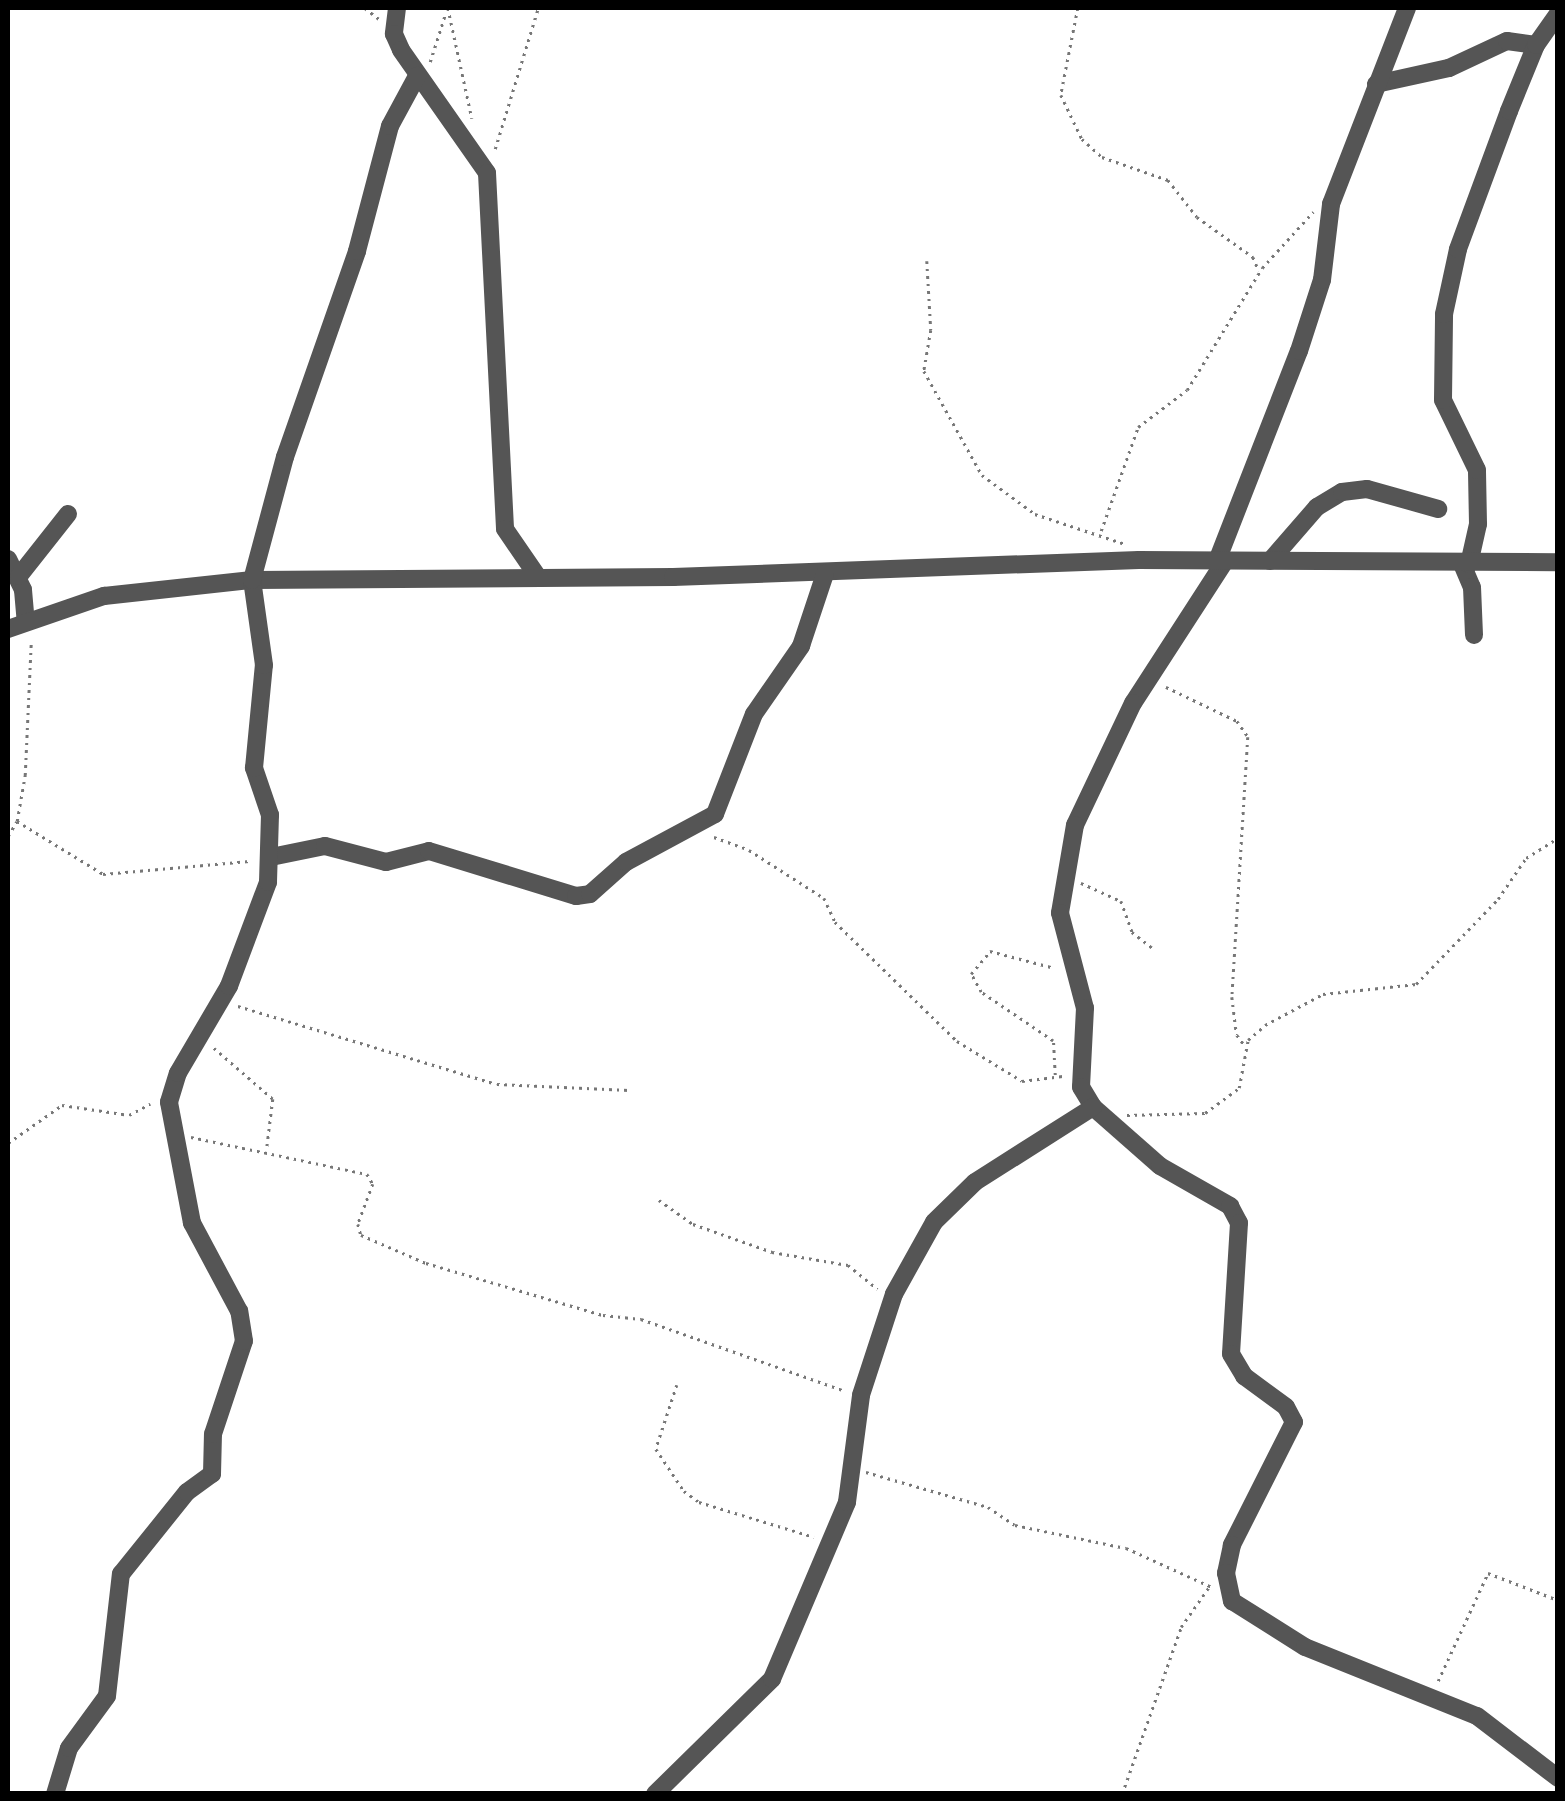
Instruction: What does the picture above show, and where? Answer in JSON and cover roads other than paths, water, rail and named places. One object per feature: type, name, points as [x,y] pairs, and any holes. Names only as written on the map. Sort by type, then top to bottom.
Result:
[{"type":"street","points":[[397,8],[394,34],[419,79],[474,146],[488,173],[504,529],[538,577]]},
{"type":"street","points":[[1407,8],[1331,204],[1322,280],[1221,561],[1146,679],[1087,790],[1065,869],[1062,935],[1086,1008],[1079,1073],[1093,1107],[1175,1179],[1236,1214],[1231,1354],[1244,1376],[1286,1407],[1294,1422],[1232,1545],[1219,1589],[1240,1611],[1305,1647],[1432,1696],[1486,1722],[1558,1778]]},
{"type":"street","points":[[1474,634],[1474,596],[1465,564],[1478,524],[1478,470],[1444,400],[1444,314],[1458,249],[1536,45],[1558,14]]},
{"type":"street","points":[[1376,84],[1449,68],[1507,42],[1536,45]]},
{"type":"street","points":[[55,1794],[69,1748],[107,1696],[120,1574],[214,1471],[213,1434],[244,1341],[239,1312],[192,1223],[170,1135],[172,1088],[222,1000],[259,915],[272,857],[270,814],[254,768],[264,665],[252,580],[285,458],[358,251],[390,126],[419,79]]},
{"type":"street","points":[[1270,561],[1316,507],[1342,492],[1368,489],[1438,509]]},
{"type":"street","points":[[19,576],[68,514]]},
{"type":"street","points":[[8,560],[19,576],[26,622]]},
{"type":"street","points":[[8,629],[104,596],[252,580],[825,574],[1138,560],[1558,562]]},
{"type":"street","points":[[272,857],[326,846],[386,862],[429,851],[585,896],[631,860],[695,826],[721,804],[754,714],[801,646],[825,574]]},
{"type":"street","points":[[655,1794],[772,1679],[834,1531],[854,1468],[861,1395],[894,1294],[951,1200],[1093,1107]]}]
